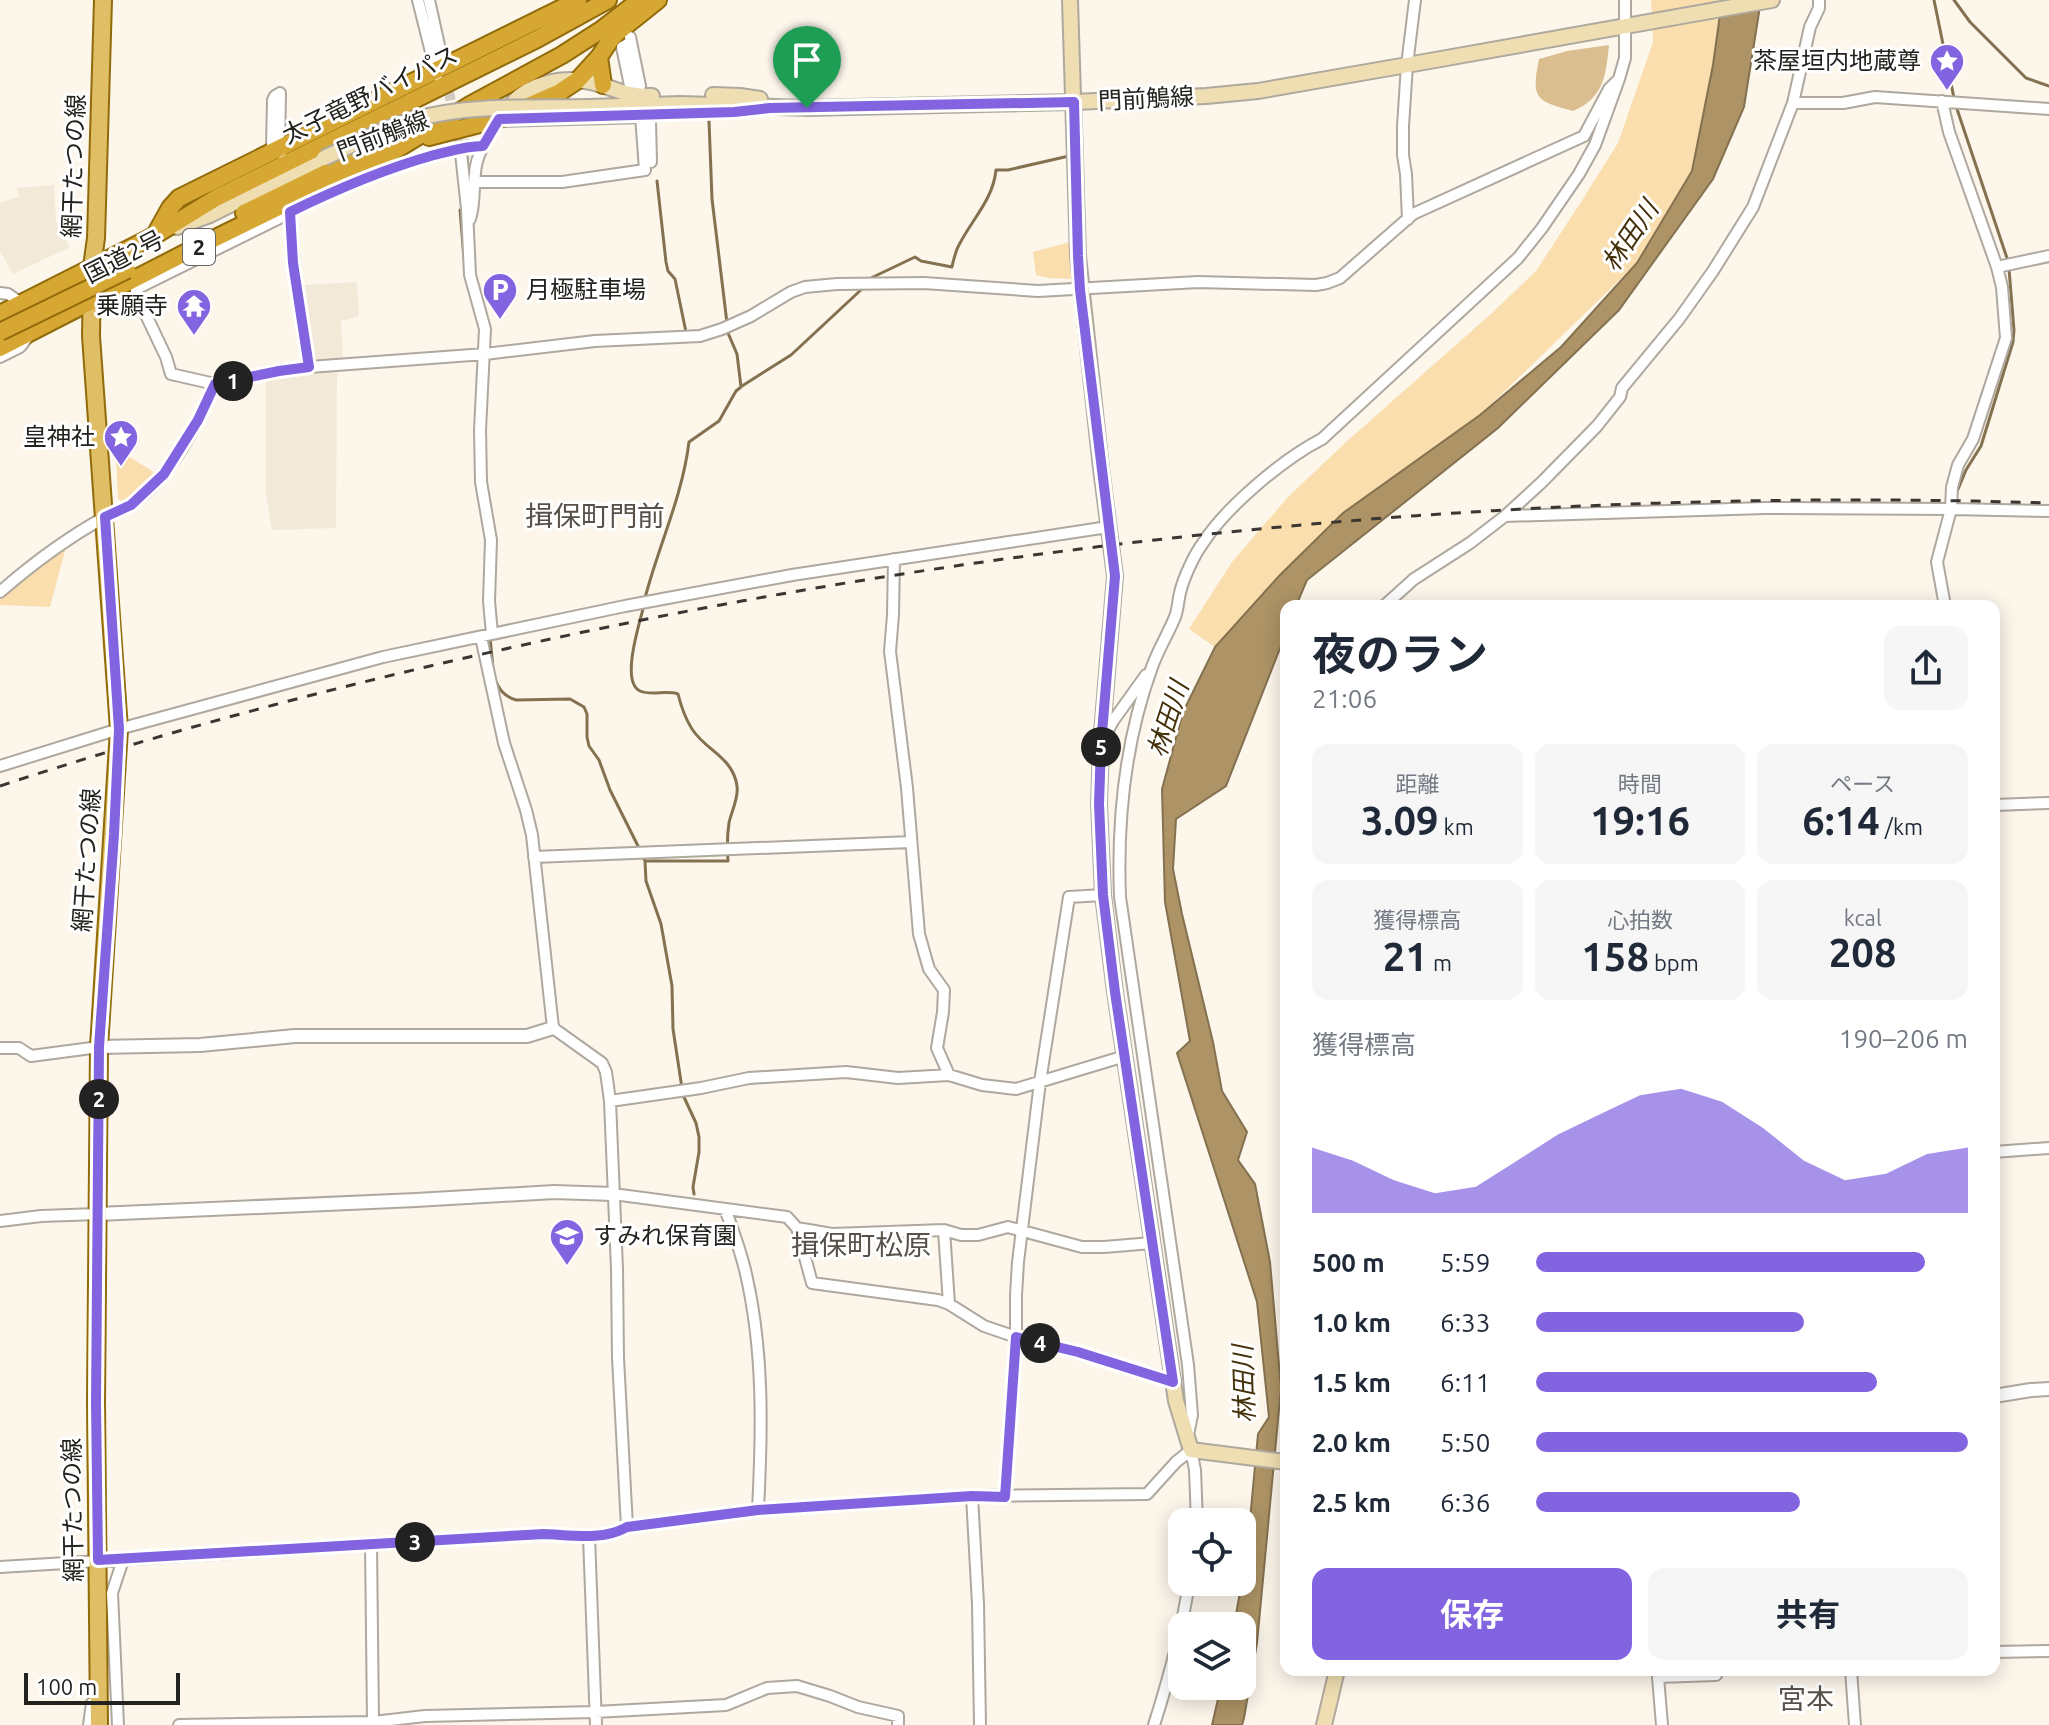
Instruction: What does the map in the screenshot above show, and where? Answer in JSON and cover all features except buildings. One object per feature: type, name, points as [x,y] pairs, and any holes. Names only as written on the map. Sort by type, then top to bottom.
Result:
[{"type":"highway","points":[[279,153],[439,65],[578,0]]},
{"type":"highway","points":[[537,39],[589,0]]},
{"type":"highway","name":"太子竜野バイパス","points":[[154,236],[216,198],[279,153],[440,88],[608,0]]},
{"type":"highway","name":"2","points":[[399,148],[562,55],[640,0]]},
{"type":"highway","points":[[399,148],[444,132],[499,119],[560,92],[578,80],[611,39],[658,0]]},
{"type":"highway","points":[[599,57],[603,85]]},
{"type":"highway","name":"2","points":[[0,332],[470,105]]},
{"type":"highway","name":"国道2号","points":[[0,348],[92,300],[287,212],[399,148]]},
{"type":"highway","name":"国道2号","points":[[0,314],[154,236]]},
{"type":"main road","name":"網干たつの線","points":[[99,1725],[96,1402],[99,1047],[119,729],[91,336],[103,0]]},
{"type":"main road","points":[[1070,0],[1080,290],[1115,576],[1099,804],[1103,895],[1125,1056],[1176,1401],[1189,1444],[1280,1461]]},
{"type":"main road","name":"門前鵤線","points":[[154,236],[210,215],[397,125],[432,115],[472,110],[681,104],[807,108],[1149,100],[1258,91],[1772,0]]},
{"type":"main road","points":[[578,80],[636,91],[740,96],[807,108]]},
{"type":"main road","points":[[499,119],[645,118],[770,108]]},
{"type":"main road","points":[[1324,1725],[1336,1676]]},
{"type":"street","points":[[418,0],[439,65]]},
{"type":"street","points":[[429,0],[440,88]]},
{"type":"street","points":[[1408,219],[1403,155],[1407,65],[1415,0]]},
{"type":"street","points":[[1196,1508],[1195,1470],[1189,1444],[1192,1415],[1188,1365],[1120,897],[1118,850],[1121,803],[1133,730],[1152,667],[1176,614],[1181,589],[1202,544],[1220,521],[1301,450],[1322,439],[1518,258],[1542,228],[1595,145],[1625,58],[1628,26],[1625,0]]},
{"type":"street","points":[[1391,600],[1414,579],[1505,516],[1542,482],[1597,426],[1620,397],[1622,388],[1679,319],[1753,207],[1793,103],[1819,0]]},
{"type":"street","points":[[630,38],[622,47],[636,91]]},
{"type":"street","points":[[194,254],[136,289],[136,294],[171,374],[215,384],[309,367],[485,354],[563,343],[700,336],[751,316],[791,292],[805,287],[837,284],[924,283],[1015,291],[1198,282],[1316,285],[1340,278],[1413,214],[1584,136],[1609,89],[1619,79]]},
{"type":"street","points":[[1793,103],[1843,103],[1875,97],[2049,109]]},
{"type":"street","points":[[1942,101],[1949,132],[1997,267],[2002,287],[2006,338],[1973,439],[1958,465],[1952,487],[1951,509],[1937,562],[1944,600]]},
{"type":"street","points":[[475,182],[562,182],[645,170],[645,118]]},
{"type":"street","points":[[468,228],[474,207],[474,172],[483,146],[499,119]]},
{"type":"street","points":[[465,127],[483,146]]},
{"type":"street","points":[[332,187],[468,146],[483,146]]},
{"type":"street","points":[[461,153],[470,275],[485,329],[480,430],[481,482],[491,540],[487,636],[504,743],[526,810],[534,857],[553,1028],[602,1063],[610,1101],[627,1527]]},
{"type":"street","points":[[287,212],[309,367]]},
{"type":"street","points":[[1997,267],[2049,256]]},
{"type":"street","points":[[0,293],[8,294],[21,303]]},
{"type":"street","points":[[0,357],[20,347],[31,333]]},
{"type":"street","points":[[0,592],[52,550],[105,517],[131,505],[164,474],[198,420],[215,384]]},
{"type":"street","points":[[1505,516],[1765,508],[2049,511]]},
{"type":"street","points":[[0,766],[119,729],[383,657],[625,606],[792,575],[1108,527]]},
{"type":"street","points":[[894,559],[890,651],[907,788],[919,934],[929,969],[944,990],[937,1048],[949,1075]]},
{"type":"street","points":[[1101,745],[1113,721],[1152,667]]},
{"type":"street","points":[[2000,805],[2049,803]]},
{"type":"street","points":[[534,857],[911,842]]},
{"type":"street","points":[[1005,1497],[1016,1295],[1040,1082],[1069,897],[1103,895]]},
{"type":"street","points":[[0,1048],[19,1048],[31,1056],[99,1047],[200,1045],[295,1036],[527,1036],[553,1028]]},
{"type":"street","points":[[610,1101],[749,1078],[846,1072],[898,1078],[949,1075],[982,1085],[1016,1089],[1125,1056]]},
{"type":"street","points":[[2000,1152],[2049,1148]]},
{"type":"street","points":[[0,1221],[41,1216],[554,1192],[613,1194],[787,1217],[797,1228],[812,1283],[938,1300],[984,1326],[1173,1382]]},
{"type":"street","points":[[725,1209],[746,1274],[755,1329],[761,1390],[758,1510]]},
{"type":"street","points":[[797,1228],[832,1234],[944,1230],[961,1235],[978,1235],[1008,1227],[1082,1247],[1152,1243]]},
{"type":"street","points":[[944,1230],[949,1304]]},
{"type":"street","points":[[2000,1395],[2049,1389]]},
{"type":"street","points":[[0,1567],[544,1534],[589,1536],[617,1533],[627,1527],[758,1510],[972,1496],[1147,1494],[1189,1444]]},
{"type":"street","points":[[972,1496],[980,1725]]},
{"type":"street","points":[[589,1536],[596,1725]]},
{"type":"street","points":[[371,1544],[373,1722]]},
{"type":"street","points":[[118,1725],[112,1593],[123,1560]]},
{"type":"street","points":[[1154,1725],[1172,1669],[1187,1596]]},
{"type":"street","points":[[2000,1652],[2049,1651]]},
{"type":"street","points":[[89,1725],[98,1661]]},
{"type":"street","points":[[1662,1725],[1658,1677],[1687,1676]]},
{"type":"street","points":[[1851,1676],[1855,1725]]},
{"type":"street","points":[[179,1725],[373,1722],[437,1716],[726,1705],[767,1688],[797,1686],[858,1707],[898,1716],[898,1725]]},
{"type":"shaded area","points":[[1651,0],[1722,0],[1692,171],[1637,263],[1480,415],[1343,513],[1279,576],[1215,647],[1189,629],[1232,562],[1288,497],[1536,271],[1618,143],[1653,42]]},
{"type":"shaded area","points":[[1722,0],[1761,0],[1744,107],[1713,179],[1619,310],[1498,428],[1307,580],[1299,600],[1280,600],[1280,648],[1226,786],[1176,819],[1173,869],[1182,914],[1222,1091],[1247,1132],[1238,1160],[1255,1184],[1270,1262],[1280,1399],[1256,1649],[1256,1612],[1236,1612],[1239,1596],[1256,1596],[1256,1508],[1251,1508],[1258,1434],[1269,1417],[1257,1302],[1177,1053],[1190,1041],[1165,902],[1162,789],[1183,712],[1215,647],[1279,576],[1343,513],[1480,415],[1561,347],[1637,263],[1692,171]]},
{"type":"shaded area","points":[[1609,45],[1602,84],[1583,106],[1573,111],[1544,101],[1539,96],[1536,83],[1539,59]]},
{"type":"shaded area","points":[[54,185],[56,221],[70,247],[13,274],[0,251],[0,203],[20,196],[16,188]]},
{"type":"shaded area","points":[[1070,242],[1072,279],[1036,275],[1033,252]]},
{"type":"shaded area","points":[[357,282],[359,316],[341,321],[343,358],[315,360],[304,285]]},
{"type":"shaded area","points":[[337,370],[336,528],[272,530],[266,494],[266,380]]},
{"type":"shaded area","points":[[120,451],[157,474],[124,503],[118,499],[116,457]]},
{"type":"shaded area","points":[[66,547],[50,607],[0,605],[0,600],[48,557]]},
{"type":"shaded area","points":[[1218,1700],[1247,1700],[1242,1725],[1212,1725]]},
{"type":"waterway","points":[[1934,0],[1954,98]]},
{"type":"waterway","points":[[1954,0],[1970,22],[2026,78],[2049,86]]},
{"type":"waterway","points":[[1956,106],[2008,261]]},
{"type":"waterway","points":[[709,121],[712,199],[727,323]]},
{"type":"waterway","points":[[467,155],[469,183]]},
{"type":"waterway","points":[[871,278],[915,257],[952,267],[962,239],[986,201],[996,170],[1069,156]]},
{"type":"waterway","points":[[657,181],[666,262],[668,271],[675,279],[686,332],[690,332]]},
{"type":"waterway","points":[[460,210],[464,258]]},
{"type":"waterway","points":[[1956,494],[1981,446],[2013,342],[2009,269]]},
{"type":"waterway","points":[[742,386],[791,355],[863,288]]},
{"type":"waterway","points":[[304,300],[313,358]]},
{"type":"waterway","points":[[645,598],[676,502],[689,442],[719,421],[741,387],[737,354],[728,333]]},
{"type":"waterway","points":[[272,377],[315,370]]},
{"type":"waterway","points":[[644,605],[631,664],[634,685],[644,692],[678,694],[692,729],[725,761],[734,776],[737,791],[728,828],[728,861],[646,861]]},
{"type":"waterway","points":[[490,637],[493,669]]},
{"type":"waterway","points":[[494,677],[502,692],[516,700],[570,699],[584,707],[589,746],[599,760],[610,790],[640,850]]},
{"type":"waterway","points":[[643,857],[646,881],[661,924],[672,986],[673,1029],[683,1095],[699,1137],[694,1194]]},
{"type":"tunnel","points":[[443,61],[461,153]]},
{"type":"railway","points":[[0,786],[240,714],[483,654],[820,587],[994,560],[1169,538],[1345,521],[1520,509],[1696,502],[1873,500],[2049,503]]},
{"type":"place","name":"茶屋垣内地蔵尊","points":[[1947,92]]},
{"type":"place","name":"月極駐車場","points":[[500,321]]},
{"type":"place","name":"乗願寺","points":[[194,337]]},
{"type":"place","name":"皇神社","points":[[121,468]]},
{"type":"place","name":"すみれ保育園","points":[[567,1267]]},
{"type":"district","name":"揖保町門前","points":[[595,516]]},
{"type":"district","name":"揖保町松原","points":[[861,1245]]},
{"type":"district","name":"宮本","points":[[1806,1699]]},
{"type":"route","points":[[1074,102],[1080,290],[1115,576],[1101,745],[1099,804],[1103,895],[1173,1382],[1078,1352],[1016,1337],[1005,1497],[972,1496],[758,1510],[627,1527],[617,1533],[589,1536],[544,1534],[98,1560],[99,1047],[119,729],[105,517],[131,505],[164,474],[183,448],[215,384],[309,367],[293,263],[290,212],[396,166],[468,146],[483,146],[499,119],[807,108],[1074,102]]},
{"type":"water label","name":"林田川","points":[[1630,236]]},
{"type":"water label","name":"林田川","points":[[1168,719]]},
{"type":"water label","name":"林田川","points":[[1244,1384]]}]
